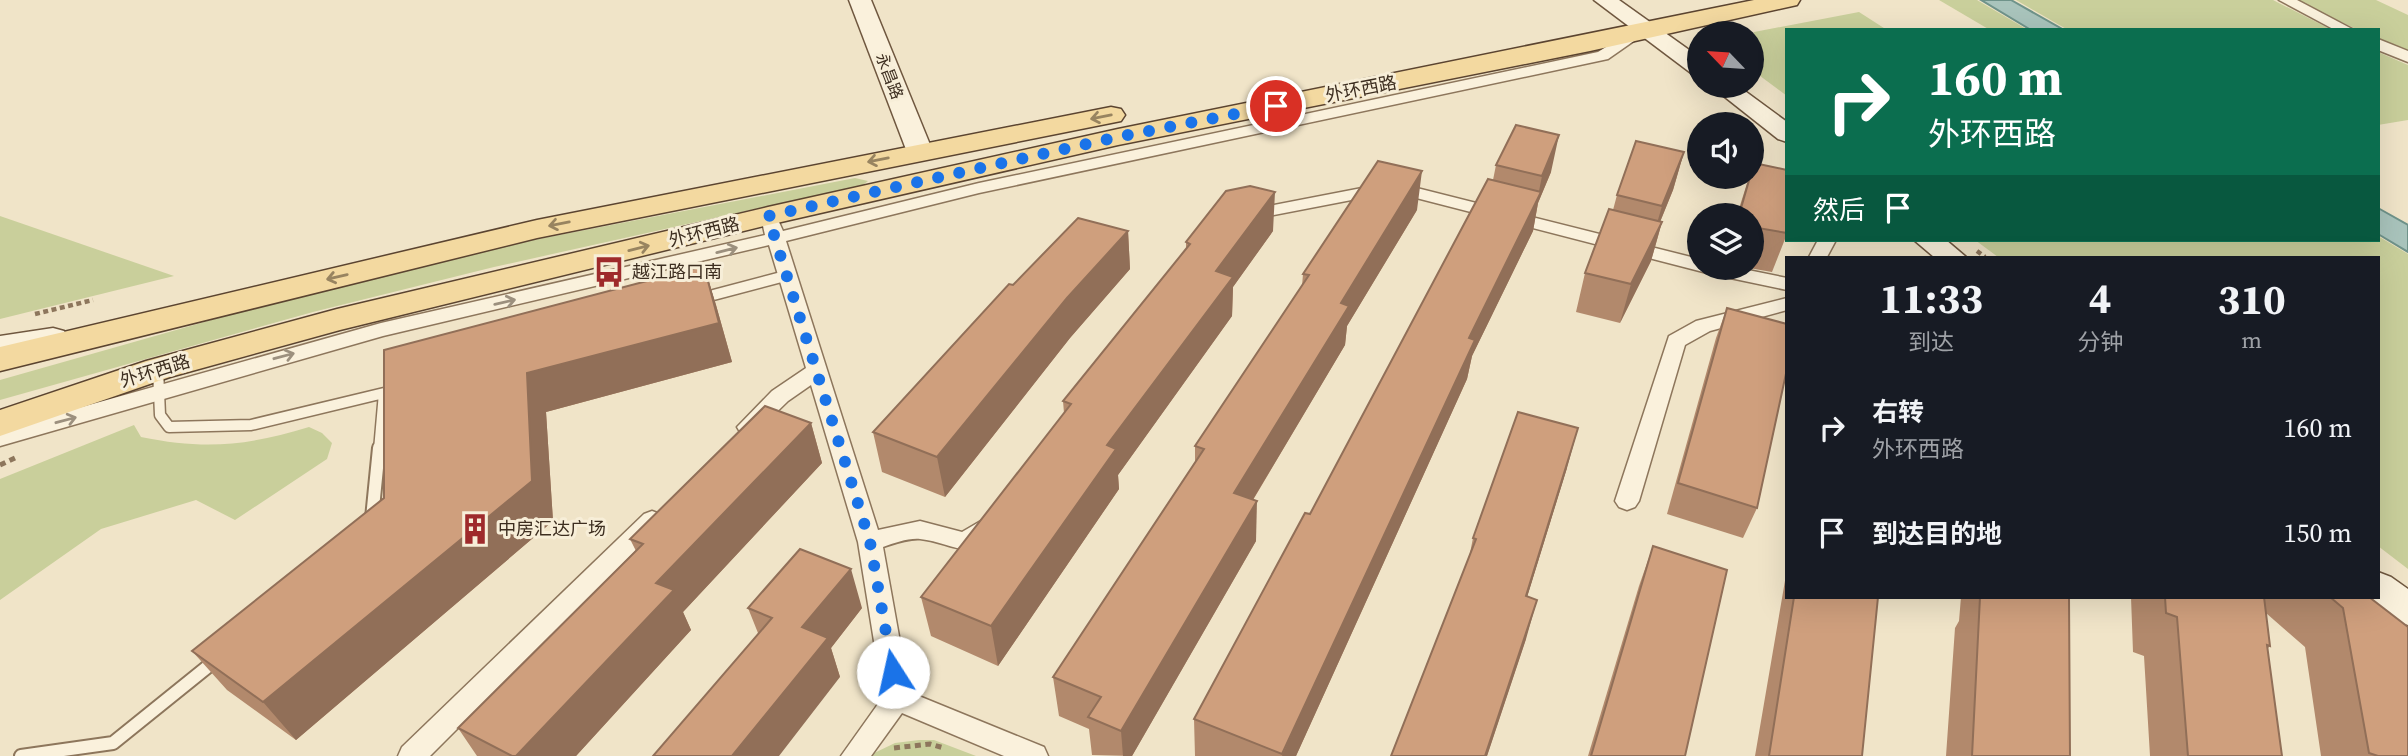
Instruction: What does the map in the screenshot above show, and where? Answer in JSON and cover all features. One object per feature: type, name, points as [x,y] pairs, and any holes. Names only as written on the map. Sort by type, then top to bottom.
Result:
[{"type":"main road","name":"外环西路","points":[[0,423],[158,369],[337,320],[772,227],[1118,137],[1706,0]]},
{"type":"main road","name":"外环西路","points":[[0,359],[537,229],[920,152],[1629,19],[1788,0]]},
{"type":"main road","points":[[0,429],[53,405]]},
{"type":"street","name":"永昌路","points":[[860,0],[920,152]]},
{"type":"street","points":[[2286,0],[2343,28]]},
{"type":"street","points":[[1629,19],[1687,60]]},
{"type":"street","points":[[2380,45],[2408,57]]},
{"type":"street","points":[[1739,98],[1785,132]]},
{"type":"street","points":[[1229,220],[1393,187],[1687,262]]},
{"type":"street","points":[[0,438],[381,330],[772,227],[870,542],[897,698],[855,756]]},
{"type":"street","points":[[1931,242],[1951,256]]},
{"type":"street","points":[[1764,279],[1785,284]]},
{"type":"street","points":[[1626,501],[1676,341],[1703,326],[1785,305]]},
{"type":"street","points":[[0,346],[134,325]]},
{"type":"street","points":[[730,444],[780,396],[816,371]]},
{"type":"street","points":[[412,756],[670,503]]},
{"type":"street","points":[[870,542],[919,530],[961,543],[979,537],[1002,506]]},
{"type":"street","points":[[2380,589],[2408,610]]},
{"type":"street","points":[[897,698],[1034,756]]},
{"type":"lane","points":[[690,301],[789,275]]},
{"type":"lane","points":[[158,369],[160,415],[169,427],[207,431],[243,428],[294,418],[388,389],[374,516],[365,526]]},
{"type":"lane","points":[[21,756],[113,743],[228,650]]},
{"type":"path","points":[[26,317],[93,300]]},
{"type":"path","points":[[889,749],[930,744],[955,753]]},
{"type":"green space","points":[[1939,0],[1977,0],[2025,28],[1987,28]]},
{"type":"green space","points":[[2016,0],[2273,0],[2328,28],[2065,28]]},
{"type":"green space","points":[[2296,0],[2376,0],[2408,15],[2408,53],[2380,40],[2380,28],[2354,28]]},
{"type":"green space","points":[[1859,12],[1884,28],[1785,28],[1785,95],[1764,79],[1764,30]]},
{"type":"green space","points":[[2380,53],[2408,65],[2408,120],[2380,125]]},
{"type":"green space","points":[[855,178],[868,181],[863,185],[494,267],[313,312],[0,400],[0,380],[229,315],[523,242]]},
{"type":"green space","points":[[0,216],[174,276],[0,319]]},
{"type":"green space","points":[[2380,237],[2408,254],[2408,569],[2380,548],[2380,256],[1997,256],[1978,242],[2380,242]]},
{"type":"green space","points":[[134,425],[141,437],[186,444],[245,442],[309,427],[322,433],[332,443],[327,459],[235,520],[196,500],[101,529],[0,600],[0,479]]},
{"type":"green space","points":[[934,740],[976,756],[868,756],[895,743]]},
{"type":"water","points":[[1981,0],[2011,0],[2060,28],[2028,28]]},
{"type":"water","points":[[2380,209],[2408,225],[2408,252],[2380,235]]},
{"type":"building","points":[[1516,125],[1559,135],[1542,176],[1496,165]]},
{"type":"building","points":[[1636,141],[1684,152],[1662,206],[1617,195]]},
{"type":"building","points":[[1378,161],[1422,171],[1341,303],[1349,306],[1234,493],[1257,501],[1121,731],[1088,717],[1101,697],[1053,677],[1204,449],[1195,446],[1309,275],[1303,274]]},
{"type":"building","points":[[1764,165],[1785,170],[1785,233],[1764,229],[1764,203],[1742,203],[1747,189],[1764,189]]},
{"type":"building","points":[[1488,179],[1541,192],[1469,338],[1475,340],[1282,754],[1194,719],[1305,513],[1310,514]]},
{"type":"building","points":[[1250,186],[1275,192],[1216,271],[1233,277],[1107,445],[1116,449],[991,626],[921,597],[1071,404],[1063,401],[1190,244],[1186,242],[1226,191]]},
{"type":"building","points":[[1609,209],[1662,222],[1631,284],[1585,273]]},
{"type":"building","points":[[1078,218],[1128,231],[1067,298],[937,457],[873,432],[1009,284],[1013,285]]},
{"type":"building","points":[[704,266],[719,323],[527,373],[532,481],[263,702],[192,651],[384,498],[384,350]]},
{"type":"building","points":[[1727,308],[1785,323],[1785,378],[1757,508],[1678,483]]},
{"type":"building","points":[[765,406],[811,423],[656,583],[674,590],[516,756],[458,728],[643,544],[630,539]]},
{"type":"building","points":[[1518,412],[1578,428],[1526,596],[1537,600],[1485,756],[1391,756],[1476,539],[1473,538]]},
{"type":"building","points":[[1653,546],[1727,570],[1685,756],[1591,756]]},
{"type":"building","points":[[800,549],[851,569],[802,627],[828,638],[732,756],[653,756],[772,618],[748,608]]},
{"type":"building","points":[[1794,599],[1878,599],[1862,756],[1769,756]]},
{"type":"building","points":[[1980,599],[2069,599],[2070,756],[1972,756]]},
{"type":"building","points":[[2165,599],[2264,599],[2270,646],[2267,645],[2282,756],[2188,756],[2177,617],[2166,613]]},
{"type":"building","points":[[2332,599],[2372,599],[2408,627],[2408,756],[2378,756],[2369,753],[2343,608]]},
{"type":"place","name":"越江路口南","points":[[609,272]]},
{"type":"place","name":"中房汇达广场","points":[[475,529]]},
{"type":"route","points":[[893,672],[870,542],[789,275],[768,216],[1118,137],[1276,106]]}]
